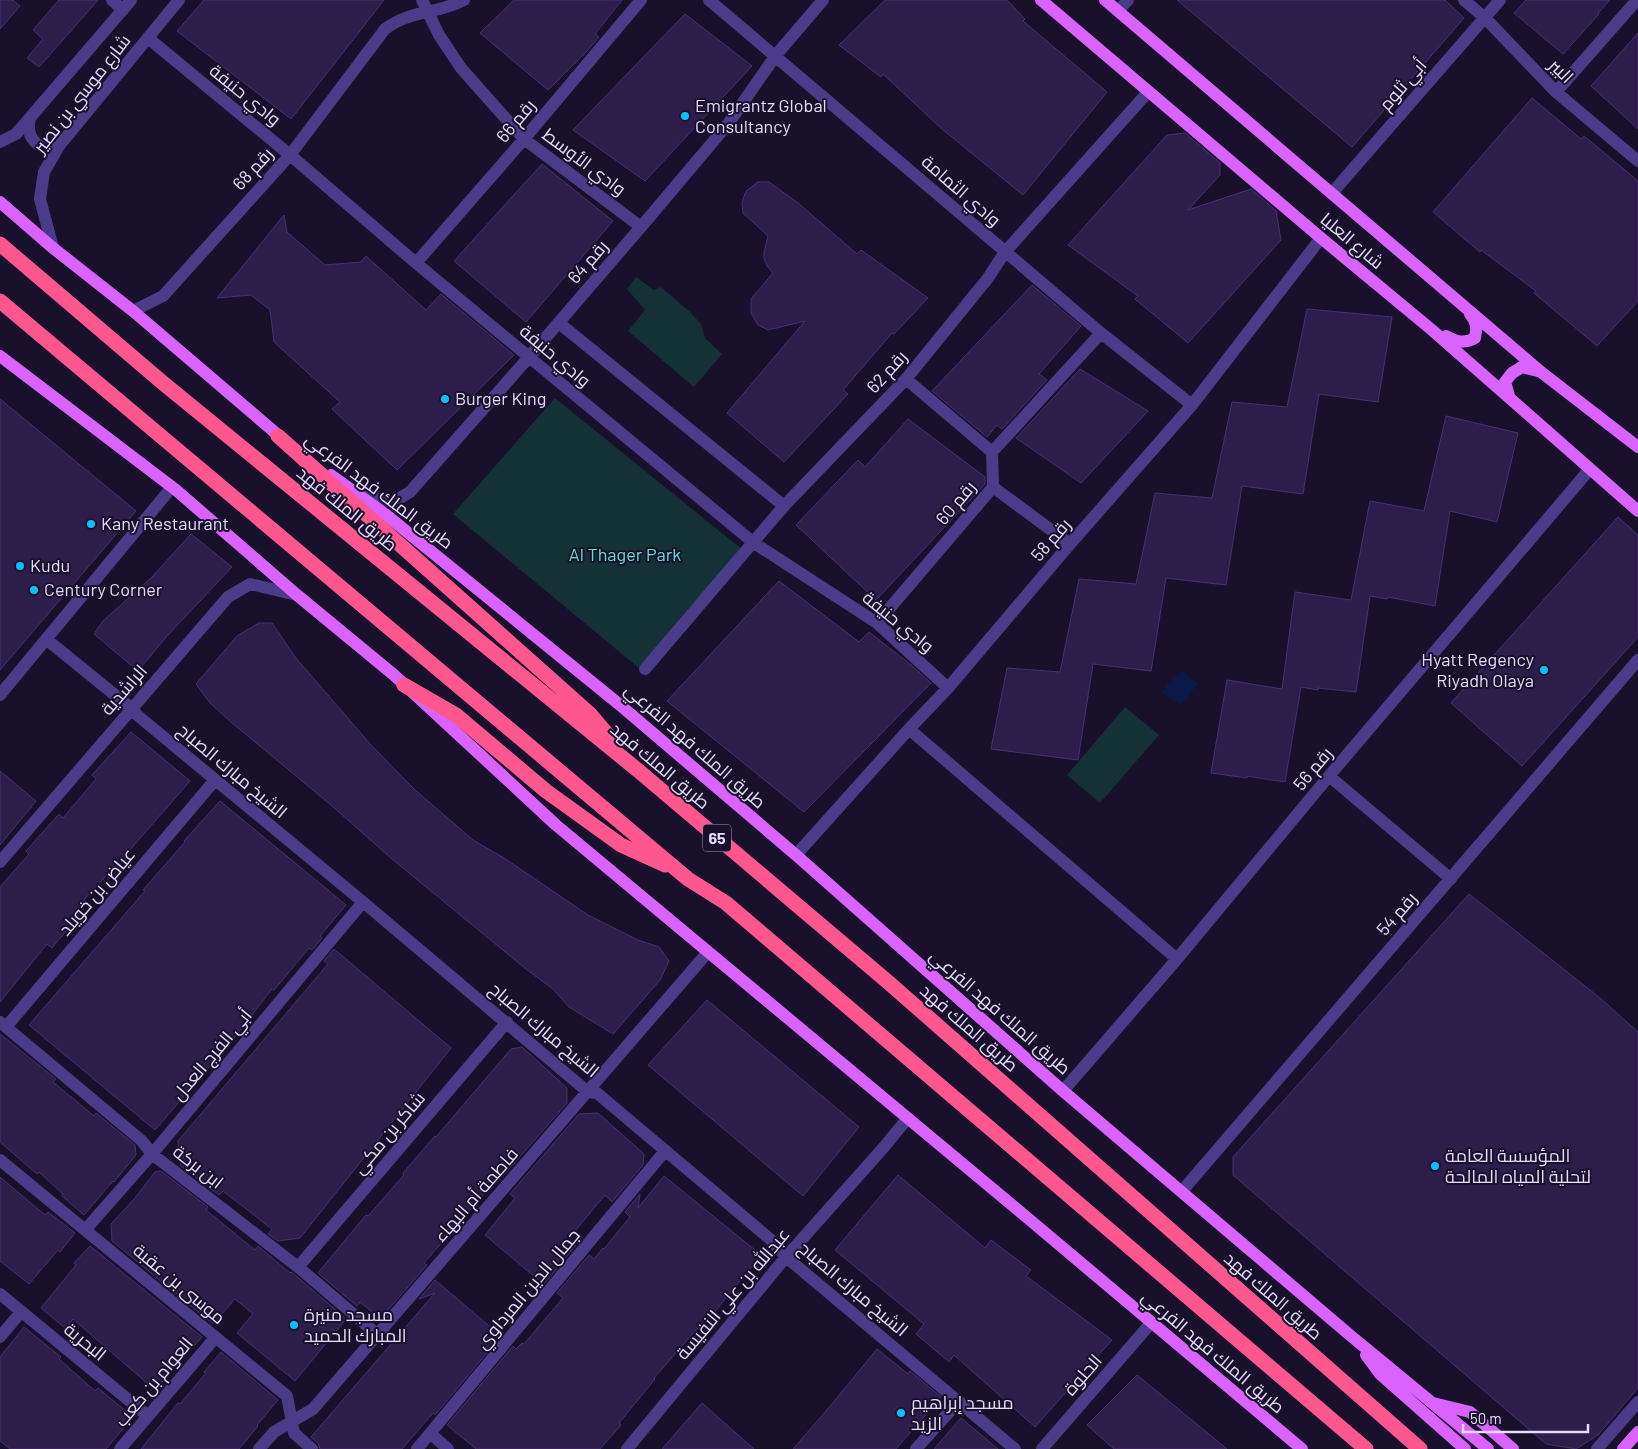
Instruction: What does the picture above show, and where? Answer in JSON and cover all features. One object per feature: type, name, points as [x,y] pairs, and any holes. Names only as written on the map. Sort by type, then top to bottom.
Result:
[{"type":"highway","name":"طريق الملك فهد","points":[[0,244],[163,383],[640,772],[888,982],[1420,1449]]},
{"type":"highway","points":[[0,301],[688,879]]},
{"type":"highway","points":[[278,436],[590,714],[640,772]]},
{"type":"highway","points":[[404,685],[456,715],[546,791],[621,845],[668,867],[726,904],[1366,1449]]},
{"type":"main road","name":"شارع العليا","points":[[1040,0],[1432,330],[1638,511]]},
{"type":"main road","name":"شارع العليا","points":[[1106,0],[1541,372],[1638,447]]},
{"type":"main road","name":"طريق الملك فهد الفرعي","points":[[0,202],[53,248],[133,310],[278,436],[385,514],[620,705],[796,855],[1063,1091],[1351,1336]]},
{"type":"main road","points":[[1432,330],[1458,342],[1475,338],[1476,320],[1461,302]]},
{"type":"main road","name":"طريق الملك فهد الفرعي","points":[[0,356],[172,487],[404,685],[556,826],[1302,1449]]},
{"type":"main road","points":[[1509,398],[1505,382],[1512,373],[1522,367],[1541,372]]},
{"type":"main road","points":[[1351,1336],[1488,1449]]},
{"type":"main road","points":[[1351,1336],[1380,1374],[1465,1449]]},
{"type":"main road","points":[[1430,1402],[1470,1412],[1513,1449]]},
{"type":"main road","points":[[1623,1449],[1638,1432]]},
{"type":"street","points":[[112,0],[127,5]]},
{"type":"street","name":"شارع موسي بن نصير","points":[[53,248],[40,199],[44,172],[59,146],[179,0]]},
{"type":"street","name":"وادي الأوسط","points":[[422,0],[461,68],[524,139],[641,227]]},
{"type":"street","name":"رقم 68","points":[[133,310],[163,296],[290,155],[385,29],[403,17],[444,9],[464,0]]},
{"type":"street","name":"رقم 66","points":[[416,263],[641,0]]},
{"type":"street","name":"وادي الثمامة","points":[[710,0],[1101,332],[1192,405]]},
{"type":"street","name":"رقم 64","points":[[353,491],[372,498],[393,502],[410,492],[529,358],[728,124],[776,55],[823,0]]},
{"type":"street","points":[[1118,11],[1128,0]]},
{"type":"street","name":"البير","points":[[1464,0],[1485,18],[1556,92],[1638,161]]},
{"type":"street","name":"أبي ثلوم","points":[[1332,193],[1500,0]]},
{"type":"street","points":[[1556,92],[1637,0]]},
{"type":"street","name":"شارع موسي بن نصير","points":[[0,142],[16,134],[127,5]]},
{"type":"street","name":"وادي حنيفة","points":[[148,38],[290,155],[529,358],[754,543],[877,623],[948,688]]},
{"type":"street","name":"رقم 62","points":[[645,669],[784,506],[906,379],[982,285],[1006,252],[1148,92]]},
{"type":"street","points":[[30,118],[29,131],[35,142],[47,148],[59,146]]},
{"type":"street","name":"رقم 58","points":[[796,855],[948,688],[1070,544],[1192,405],[1321,238]]},
{"type":"street","points":[[559,323],[784,506]]},
{"type":"street","points":[[906,379],[992,452],[1101,332]]},
{"type":"street","name":"رقم 60","points":[[877,623],[992,487],[992,452]]},
{"type":"street","name":"رقم 56","points":[[1063,1091],[1177,959],[1329,776],[1590,469]]},
{"type":"street","points":[[0,695],[172,487]]},
{"type":"street","points":[[992,487],[1070,544]]},
{"type":"street","name":"الراشدية","points":[[0,862],[228,597],[250,584],[297,595]]},
{"type":"street","name":"الشيخ مبارك الصباح","points":[[46,639],[132,708],[137,715],[507,1022],[588,1092],[597,1093],[770,1239],[786,1256],[1015,1449]]},
{"type":"street","name":"رقم 54","points":[[1182,1191],[1638,660]]},
{"type":"street","points":[[909,729],[1177,959]]},
{"type":"street","points":[[1329,776],[1451,878]]},
{"type":"street","name":"عياض بن خويلد","points":[[3,1025],[215,780]]},
{"type":"street","name":"أبي الفرج العدل","points":[[86,1230],[363,902]]},
{"type":"street","name":"فاطمة أم البهاء","points":[[259,1449],[274,1432],[313,1409],[708,952]]},
{"type":"street","name":"شاكر بن مكي","points":[[298,1267],[507,1022]]},
{"type":"street","name":"ابن بركة","points":[[3,1025],[142,1141],[152,1154],[298,1267],[378,1335]]},
{"type":"street","name":"عبدالله بن علي النفيسة","points":[[626,1449],[786,1256],[907,1119]]},
{"type":"street","name":"جمال الدين المرداوي","points":[[417,1449],[665,1151]]},
{"type":"street","name":"موسى بن عقبة","points":[[0,1160],[287,1396],[294,1433],[312,1449]]},
{"type":"street","name":"البحرية","points":[[0,1294],[148,1416]]},
{"type":"street","points":[[0,1336],[21,1312]]},
{"type":"street","name":"الحلوة","points":[[1042,1449],[1151,1323]]},
{"type":"street","name":"العوام بن كعب","points":[[120,1449],[215,1338]]},
{"type":"street","points":[[916,1449],[959,1401]]},
{"type":"street","points":[[1597,1449],[1638,1402]]},
{"type":"street","points":[[431,1434],[448,1449]]},
{"type":"green space","points":[[636,277],[654,290],[661,287],[690,312],[701,324],[705,338],[722,354],[694,387],[628,331],[645,310],[627,289]]},
{"type":"green space","name":"Al Thager Park","points":[[555,398],[744,551],[640,669],[453,514]]},
{"type":"green space","points":[[1125,707],[1159,735],[1100,803],[1067,775]]},
{"type":"water","points":[[1181,670],[1198,684],[1180,705],[1161,692]]},
{"type":"building","points":[[0,0],[13,0],[20,6],[0,29]]},
{"type":"building","points":[[59,0],[98,0],[39,67],[27,58],[43,39],[33,30]]},
{"type":"building","points":[[204,0],[384,0],[291,119],[177,31]]},
{"type":"building","points":[[514,0],[622,0],[595,34],[599,37],[548,90],[480,33]]},
{"type":"building","points":[[885,0],[1007,0],[1025,19],[1023,21],[1107,92],[1023,195],[942,129],[883,74],[881,77],[839,45]]},
{"type":"building","points":[[1177,0],[1445,0],[1464,18],[1352,147]]},
{"type":"building","points":[[1526,0],[1610,0],[1563,54],[1514,13]]},
{"type":"building","points":[[685,14],[752,66],[645,181],[573,130]]},
{"type":"building","points":[[1638,33],[1638,129],[1591,86]]},
{"type":"building","points":[[1532,98],[1581,139],[1584,136],[1638,181],[1638,301],[1597,346],[1534,293],[1536,291],[1481,250],[1480,252],[1433,212]]},
{"type":"building","points":[[1185,133],[1220,163],[1220,175],[1188,210],[1251,189],[1276,211],[1281,240],[1188,343],[1135,299],[1138,296],[1068,245],[1167,135]]},
{"type":"building","points":[[542,164],[613,221],[526,322],[454,261]]},
{"type":"building","points":[[758,182],[769,182],[798,203],[857,254],[861,250],[928,298],[894,334],[892,333],[843,390],[848,394],[784,462],[727,413],[805,321],[768,330],[758,325],[751,313],[751,299],[773,273],[767,266],[764,258],[768,236],[743,213],[742,202],[746,191]]},
{"type":"building","points":[[284,215],[287,232],[325,265],[361,262],[366,256],[426,310],[441,294],[514,355],[397,470],[332,409],[340,402],[274,342],[270,310],[251,295],[217,298]]},
{"type":"building","points":[[1032,285],[1081,326],[1039,374],[1047,380],[1002,429],[997,425],[987,437],[932,391]]},
{"type":"building","points":[[1307,309],[1392,317],[1378,402],[1319,394],[1303,494],[1242,486],[1226,585],[1166,578],[1151,671],[1093,664],[1078,760],[991,749],[1007,668],[1060,672],[1079,579],[1136,584],[1155,493],[1212,498],[1232,402],[1287,407]]},
{"type":"building","points":[[1080,369],[1148,411],[1081,483],[1016,438]]},
{"type":"building","name":"Century Corner","points":[[0,399],[136,511],[0,670]]},
{"type":"building","points":[[1446,416],[1518,433],[1497,522],[1450,511],[1435,606],[1388,597],[1387,599],[1370,596],[1356,692],[1301,687],[1285,782],[1211,773],[1227,680],[1282,689],[1295,592],[1351,600],[1370,501],[1424,511]]},
{"type":"building","points":[[908,419],[985,477],[985,484],[876,600],[796,525],[858,460],[865,467]]},
{"type":"building","name":"Hyatt Regency Riyadh Olaya","points":[[1618,517],[1638,535],[1638,637],[1522,766],[1451,703]]},
{"type":"building","points":[[191,534],[232,567],[167,636],[138,671],[94,634],[103,621],[152,577]]},
{"type":"building","points":[[779,581],[859,642],[869,632],[931,683],[804,812],[667,701]]},
{"type":"building","points":[[259,623],[272,623],[295,657],[371,745],[414,789],[473,840],[504,858],[588,915],[638,940],[659,947],[669,961],[660,980],[613,1034],[569,1007],[553,989],[392,859],[210,703],[196,684],[237,636]]},
{"type":"building","points":[[131,732],[190,781],[79,905],[84,909],[52,948],[47,944],[0,1002],[0,887],[29,854],[26,851],[59,814],[63,818],[96,779],[92,775]]},
{"type":"building","points":[[0,771],[36,801],[0,845]]},
{"type":"building","points":[[220,801],[346,905],[320,936],[322,938],[312,950],[309,948],[274,990],[272,989],[234,1038],[155,1130],[29,1025]]},
{"type":"building","name":"المؤسسة العامة لتحلية المياه المالحة","points":[[1469,894],[1600,998],[1638,1032],[1638,1388],[1598,1435],[1576,1449],[1546,1444],[1233,1175],[1233,1157]]},
{"type":"building","points":[[334,949],[451,1048],[300,1238],[278,1241],[268,1234],[272,1229],[223,1191],[219,1195],[181,1166],[178,1141],[328,964],[324,961]]},
{"type":"building","points":[[707,1000],[859,1127],[803,1196],[648,1065]]},
{"type":"building","points":[[0,1034],[56,1079],[53,1082],[94,1116],[96,1113],[135,1145],[136,1155],[84,1215],[39,1172],[37,1174],[0,1142]]},
{"type":"building","points":[[522,1047],[567,1088],[567,1103],[497,1183],[495,1181],[424,1263],[427,1265],[387,1311],[376,1315],[360,1302],[357,1306],[318,1273],[511,1049]]},
{"type":"building","points":[[598,1113],[644,1154],[643,1165],[612,1202],[605,1195],[569,1238],[576,1245],[545,1283],[542,1283],[485,1235],[515,1198],[510,1194],[579,1114]]},
{"type":"building","points":[[161,1171],[208,1207],[206,1210],[255,1250],[258,1246],[290,1273],[293,1273],[346,1319],[295,1381],[237,1333],[253,1314],[235,1299],[213,1324],[112,1241],[111,1224],[135,1198],[155,1172]]},
{"type":"building","points":[[898,1175],[985,1248],[991,1240],[1031,1270],[1026,1276],[1112,1340],[1035,1427],[954,1355],[949,1362],[916,1334],[924,1324],[835,1250]]},
{"type":"building","points":[[664,1176],[761,1255],[704,1325],[702,1323],[654,1378],[619,1423],[621,1425],[600,1449],[476,1449],[447,1425],[513,1346],[516,1349],[522,1343],[524,1344],[563,1298],[557,1293],[589,1255],[594,1259],[604,1249],[630,1217],[625,1212],[640,1194],[638,1208]]},
{"type":"building","points":[[0,1177],[45,1215],[48,1212],[75,1233],[60,1252],[58,1250],[29,1284],[0,1261]]},
{"type":"building","points":[[90,1246],[202,1337],[155,1390],[73,1319],[65,1328],[41,1308],[76,1265],[74,1263]]},
{"type":"building","points":[[435,1280],[501,1336],[435,1415],[433,1413],[402,1449],[320,1449],[318,1443],[311,1437],[435,1293],[419,1299]]},
{"type":"building","points":[[24,1327],[61,1357],[59,1359],[95,1391],[98,1388],[133,1417],[106,1449],[10,1449],[0,1441],[0,1357]]},
{"type":"building","points":[[877,1349],[908,1374],[910,1371],[941,1397],[896,1449],[793,1449],[832,1404]]},
{"type":"building","points":[[221,1352],[278,1400],[258,1426],[239,1449],[141,1449],[178,1403],[180,1404],[206,1373],[204,1372]]},
{"type":"building","points":[[1137,1375],[1227,1449],[1114,1449],[1087,1425]]},
{"type":"building","points":[[702,1403],[754,1449],[662,1449]]},
{"type":"building","points":[[961,1418],[998,1449],[934,1449]]},
{"type":"place","name":"Emigrantz Global Consultancy","points":[[685,116]]},
{"type":"place","name":"Burger King","points":[[445,399]]},
{"type":"place","name":"Kany Restaurant","points":[[91,524]]},
{"type":"place","name":"Kudu","points":[[20,566]]},
{"type":"place","name":"Century Corner","points":[[34,590]]},
{"type":"place","name":"Hyatt Regency Riyadh Olaya","points":[[1544,670]]},
{"type":"place","name":"المؤسسة العامة لتحلية المياه المالحة","points":[[1435,1166]]},
{"type":"place","name":"مسجد منيرة المبارك الحميد","points":[[294,1325]]},
{"type":"place","name":"مسجد إبراهيم الزيد","points":[[901,1413]]}]
